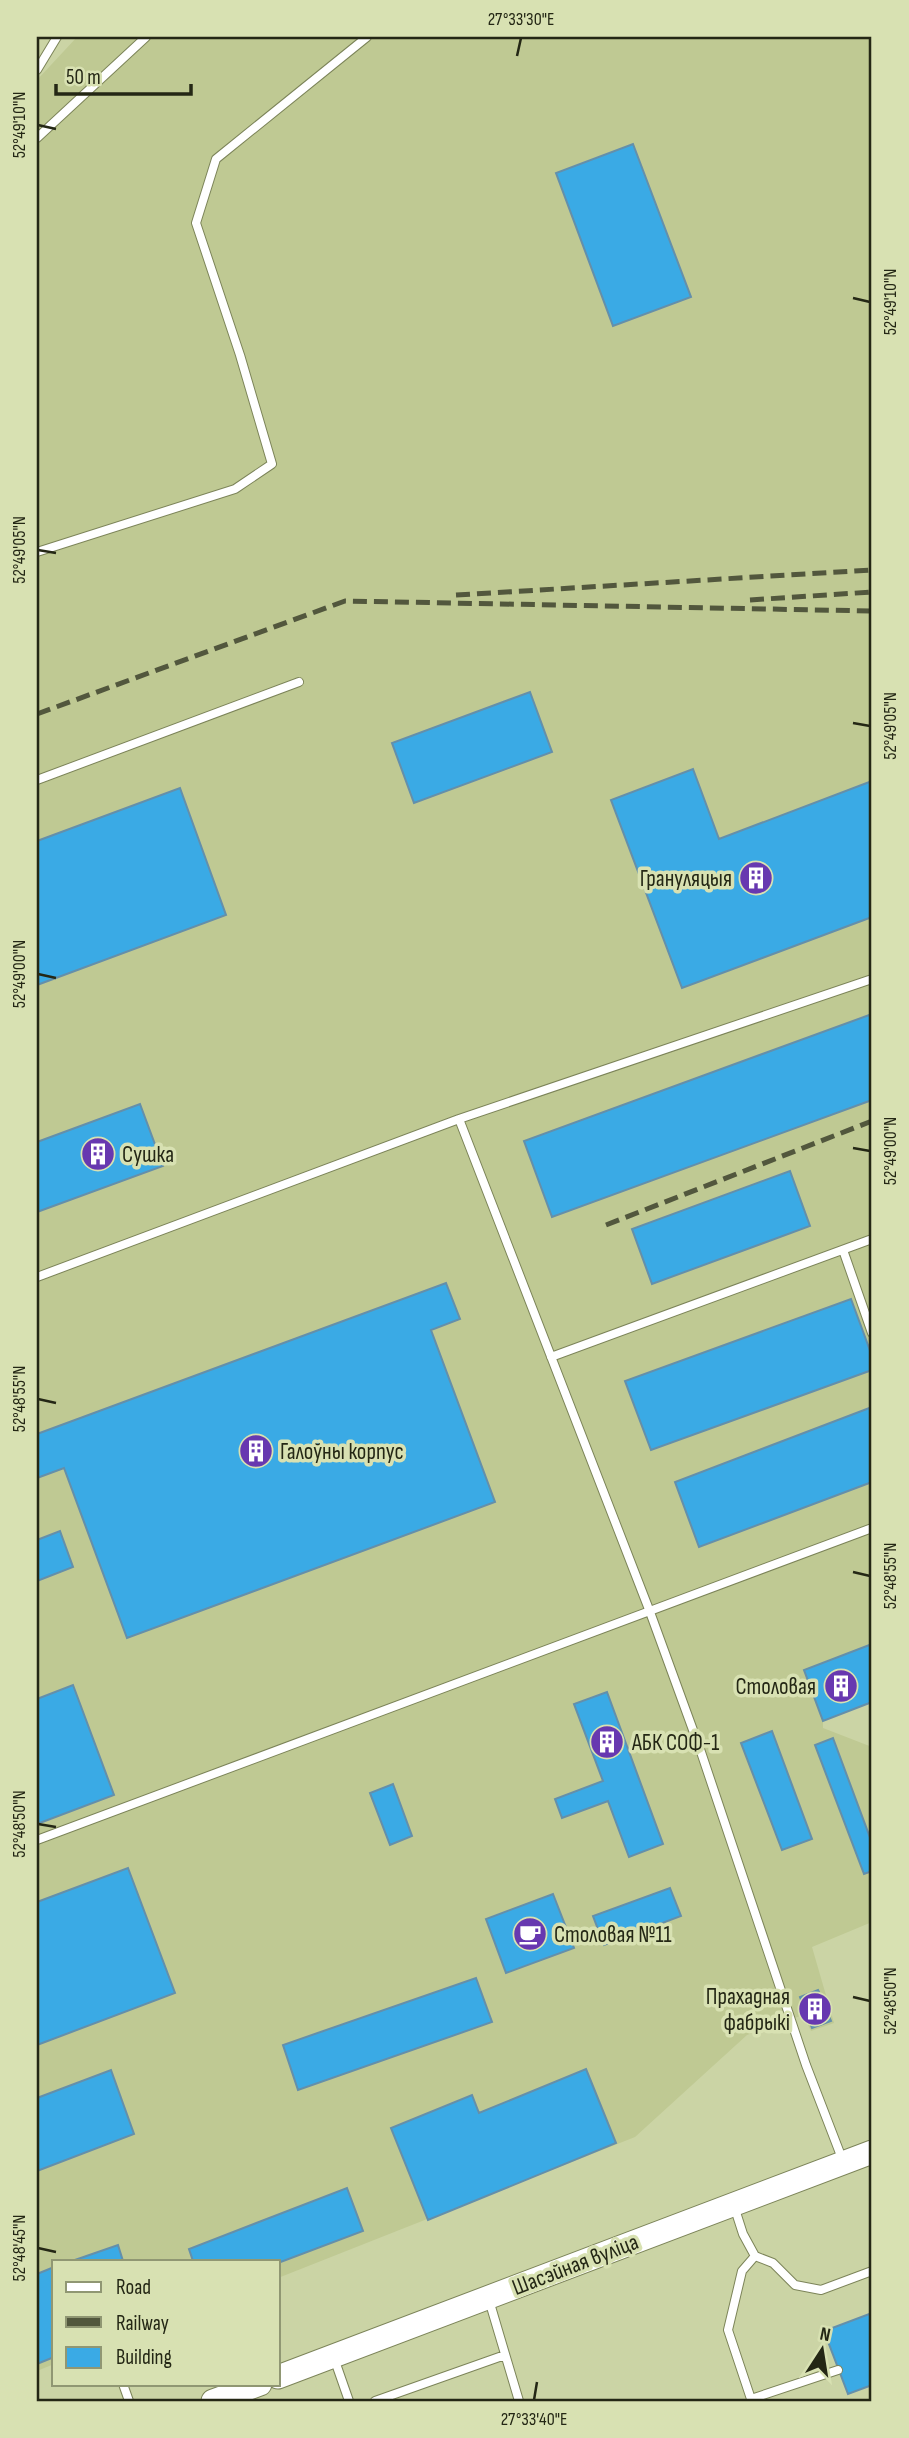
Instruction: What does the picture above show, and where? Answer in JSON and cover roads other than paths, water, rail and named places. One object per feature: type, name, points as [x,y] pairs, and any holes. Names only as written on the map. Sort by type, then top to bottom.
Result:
[{"type":"main road","name":"Шасэйная вуліца","points":[[280,2376],[872,2152]]},
{"type":"main road","points":[[218,2401],[255,2386]]},
{"type":"lane","points":[[37,70],[57,37]]},
{"type":"lane","points":[[37,138],[146,37]]},
{"type":"lane","points":[[37,552],[234,489],[271,464],[240,355],[196,223],[216,159],[367,37]]},
{"type":"lane","points":[[37,780],[299,682]]},
{"type":"lane","points":[[37,1277],[459,1119],[872,979]]},
{"type":"lane","points":[[459,1119],[650,1612],[701,1752],[806,2065],[844,2162]]},
{"type":"lane","points":[[551,1357],[872,1239]]},
{"type":"lane","points":[[843,1250],[872,1333]]},
{"type":"lane","points":[[37,1840],[872,1528]]},
{"type":"lane","points":[[733,2204],[743,2234],[755,2256],[773,2263],[794,2285],[821,2290],[872,2271]]},
{"type":"lane","points":[[755,2256],[742,2271],[728,2330],[751,2399],[838,2370]]},
{"type":"lane","points":[[488,2298],[519,2401]]},
{"type":"lane","points":[[375,2401],[505,2355]]},
{"type":"lane","points":[[333,2356],[349,2401]]},
{"type":"railway","points":[[456,595],[872,570]]},
{"type":"railway","points":[[750,600],[872,592]]},
{"type":"railway","points":[[37,714],[345,601],[872,611]]},
{"type":"railway","points":[[606,1225],[872,1121]]},
{"type":"place","name":"Грануляцыя","points":[[756,878]]},
{"type":"place","name":"Сушка","points":[[98,1154]]},
{"type":"place","name":"Галоўны корпус","points":[[256,1451]]},
{"type":"place","name":"Столовая","points":[[841,1686]]},
{"type":"place","name":"АБК СОФ-1","points":[[607,1742]]},
{"type":"place","name":"Столовая №11","points":[[530,1934]]},
{"type":"place","name":"Прахадная фабрыкі","points":[[815,2009]]}]
